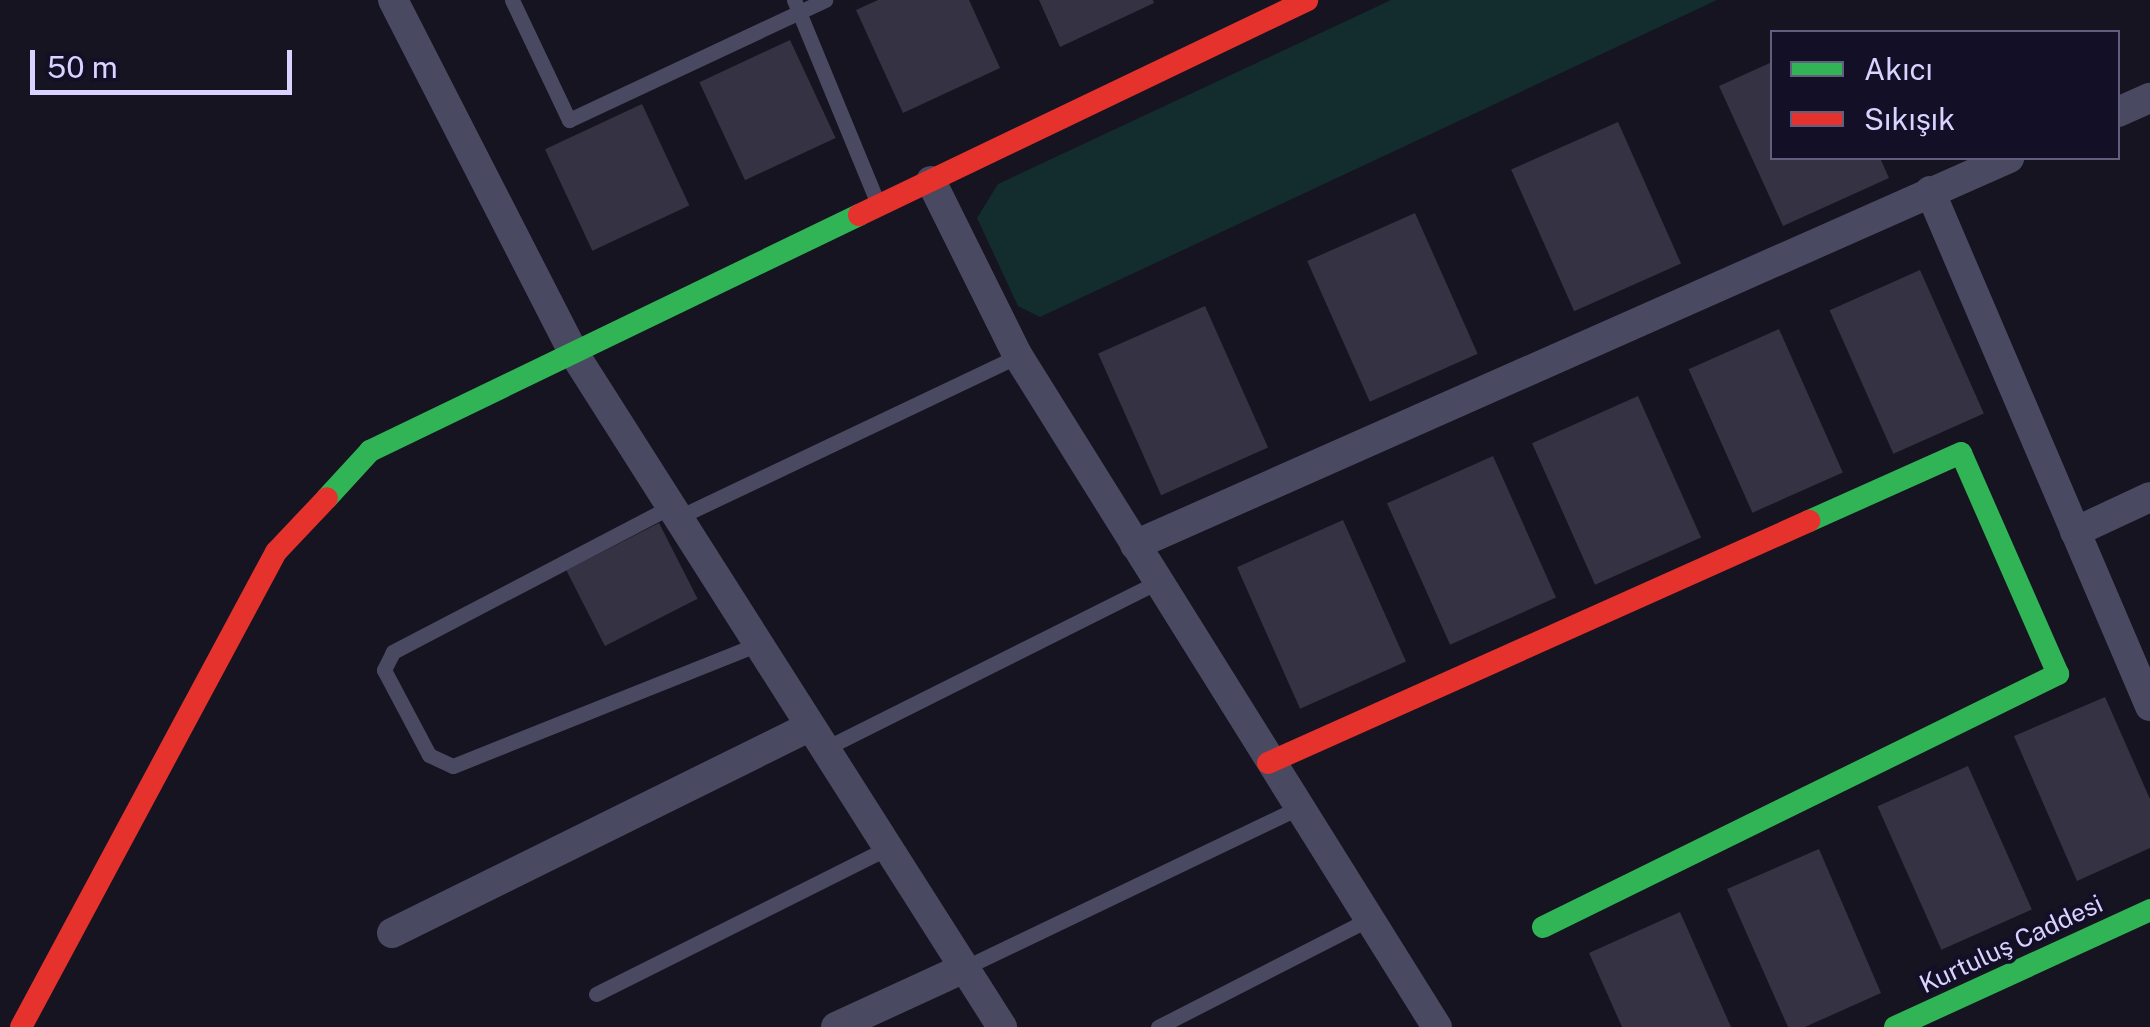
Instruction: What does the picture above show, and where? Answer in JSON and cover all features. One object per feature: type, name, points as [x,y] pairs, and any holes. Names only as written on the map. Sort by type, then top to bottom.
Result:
[{"type":"street","points":[[393,0],[573,352],[884,850],[1002,1027]]},
{"type":"street","points":[[21,1027],[276,552],[370,451],[1308,0]]},
{"type":"street","points":[[2120,111],[2150,98]]},
{"type":"street","points":[[1134,546],[2004,160]]},
{"type":"street","points":[[932,181],[1018,356],[1365,921],[1437,1027]]},
{"type":"street","points":[[1930,191],[2150,706]]},
{"type":"street","points":[[1268,763],[1961,453],[2058,674],[1543,927]]},
{"type":"street","points":[[2075,532],[2150,497]]},
{"type":"street","points":[[392,933],[815,738]]},
{"type":"street","name":"Kurtuluş Caddesi","points":[[1895,1027],[2150,910]]},
{"type":"street","points":[[836,1027],[964,968]]},
{"type":"lane","points":[[512,0],[568,120],[796,6],[825,0]]},
{"type":"lane","points":[[796,6],[878,204]]},
{"type":"lane","points":[[756,645],[453,766],[430,756],[384,670],[393,652],[674,512],[1018,356]]},
{"type":"lane","points":[[815,738],[1157,582]]},
{"type":"lane","points":[[964,968],[1296,809]]},
{"type":"lane","points":[[596,994],[884,850]]},
{"type":"lane","points":[[1158,1027],[1365,921]]},
{"type":"green space","points":[[1391,0],[1717,0],[1040,317],[1018,306],[977,218],[998,184]]},
{"type":"building","points":[[878,0],[969,0],[1000,68],[903,113],[856,10]]},
{"type":"building","points":[[1039,0],[1153,0],[1154,3],[1060,47]]},
{"type":"building","points":[[790,40],[836,138],[745,180],[699,82]]},
{"type":"building","points":[[1770,63],[1770,160],[1881,160],[1889,178],[1783,226],[1719,86]]},
{"type":"building","points":[[642,104],[689,206],[592,251],[545,149]]},
{"type":"building","points":[[1618,122],[1681,264],[1574,311],[1511,170]]},
{"type":"building","points":[[1415,213],[1478,354],[1370,402],[1307,261]]},
{"type":"building","points":[[1920,270],[1984,413],[1893,454],[1830,310]]},
{"type":"building","points":[[1205,306],[1268,448],[1161,495],[1098,354]]},
{"type":"building","points":[[1779,329],[1843,472],[1752,513],[1689,369]]},
{"type":"building","points":[[1638,396],[1701,538],[1595,585],[1532,443]]},
{"type":"building","points":[[1493,456],[1556,598],[1450,645],[1387,503]]},
{"type":"building","points":[[1343,520],[1406,662],[1300,709],[1237,567]]},
{"type":"building","points":[[659,523],[698,599],[605,646],[566,570]]},
{"type":"building","points":[[2105,697],[2150,799],[2150,848],[2077,881],[2014,736]]},
{"type":"building","points":[[1968,766],[2032,909],[1941,950],[1878,806]]},
{"type":"building","points":[[1819,849],[1881,993],[1805,1027],[1788,1027],[1727,889]]},
{"type":"building","points":[[1680,912],[1731,1027],[1622,1027],[1589,953]]},
{"type":"traffic: fast","points":[[327,498],[370,451],[859,215]]},
{"type":"traffic: fast","points":[[1543,927],[2058,674],[1961,453],[1809,521]]},
{"type":"traffic: fast","points":[[1895,1027],[2150,910]]},
{"type":"traffic: jam","points":[[859,215],[1307,0]]},
{"type":"traffic: jam","points":[[21,1027],[276,552],[327,498]]},
{"type":"traffic: jam","points":[[1268,763],[1809,521]]}]
